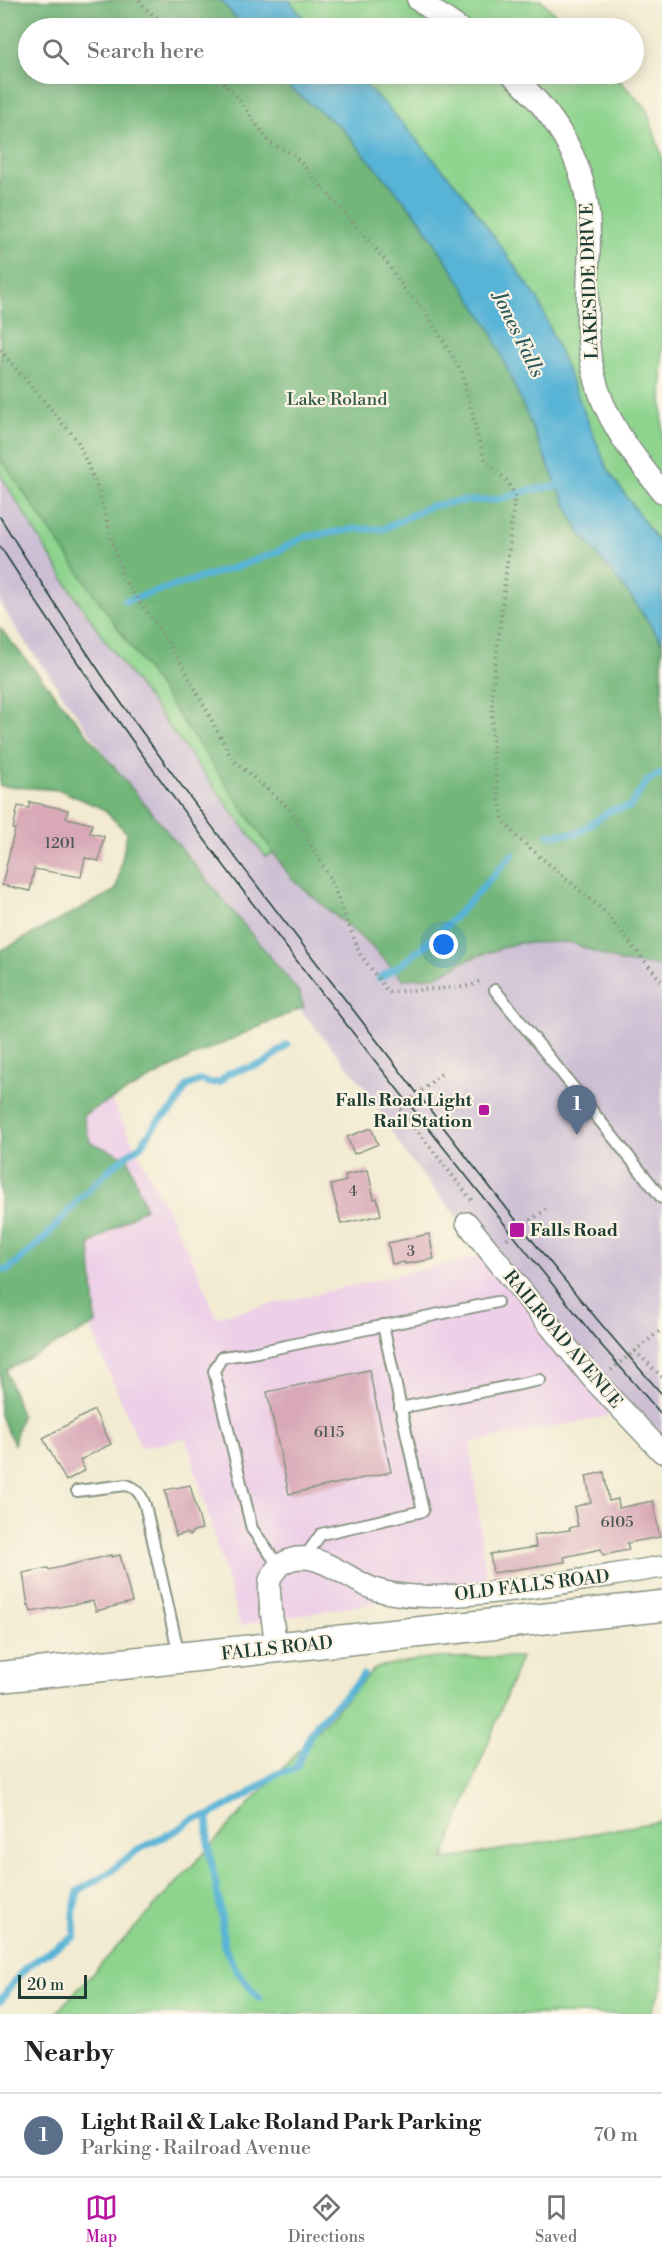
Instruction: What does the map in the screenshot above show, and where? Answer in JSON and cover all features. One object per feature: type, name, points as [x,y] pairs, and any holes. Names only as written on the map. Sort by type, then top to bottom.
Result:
[{"type":"main road","name":"FALLS ROAD","points":[[0,1677],[660,1606]]},
{"type":"street","points":[[418,0],[444,18]]},
{"type":"street","name":"LAKESIDE DRIVE","points":[[522,84],[543,105],[557,124],[579,169],[589,212],[587,316],[593,374],[600,396],[614,425],[662,492]]},
{"type":"street","name":"RAILROAD AVENUE","points":[[466,1223],[592,1378],[662,1452]]},
{"type":"street","points":[[276,1648],[270,1579],[279,1566],[304,1558]]},
{"type":"street","name":"OLD FALLS ROAD","points":[[304,1558],[322,1561],[375,1589],[404,1596],[462,1595],[519,1590],[662,1567]]},
{"type":"lane","points":[[495,990],[662,1198]]},
{"type":"lane","points":[[279,1566],[252,1529],[214,1371],[222,1357],[252,1353],[497,1302]]},
{"type":"lane","points":[[304,1558],[321,1534],[423,1511],[383,1325]]},
{"type":"lane","points":[[400,1408],[540,1380]]},
{"type":"lane","points":[[77,1491],[126,1485],[134,1487],[140,1494],[145,1505],[180,1659]]},
{"type":"path","points":[[139,0],[157,18]]},
{"type":"path","points":[[225,84],[235,94],[270,143],[294,155],[383,257],[403,287],[424,310],[462,372],[486,461],[506,480],[515,495],[492,694],[493,762],[503,820],[518,838],[603,910],[662,982]]},
{"type":"path","points":[[0,350],[77,440],[99,492],[123,579],[160,630],[188,675],[232,759],[291,810],[330,878],[360,954],[388,992],[464,987]]},
{"type":"path","points":[[504,1242],[546,1209]]},
{"type":"path","points":[[662,1329],[635,1351],[662,1377]]},
{"type":"shaded area","points":[[0,474],[74,595],[109,646],[266,857],[649,622],[662,642],[662,1467],[407,1156],[364,1086],[205,895],[17,630],[0,603]]},
{"type":"shaded area","points":[[111,1100],[197,1269],[216,1317],[485,1255],[618,1414],[470,1443],[487,1584],[240,1625],[186,1438],[141,1448],[90,1327],[96,1324],[90,1244],[128,1158],[90,1142],[82,1115]]},
{"type":"green space","name":"Lake Roland","points":[[0,0],[541,0],[559,18],[18,18],[18,84],[623,84],[646,108],[662,157],[662,614],[266,857],[109,646],[74,595],[0,474]]},
{"type":"green space","name":"Lake Roland","points":[[0,0],[220,0],[236,18],[18,18],[18,84],[287,84],[343,129],[419,218],[490,328],[556,483],[580,533],[632,598],[662,642],[662,966],[621,962],[570,942],[517,943],[469,959],[435,977],[403,979],[370,945],[291,878],[0,458]]},
{"type":"green space","points":[[0,628],[299,992],[304,1007],[191,1057],[83,1115],[90,1142],[128,1158],[145,1208],[90,1244],[96,1324],[6,1370],[21,1415],[14,1444],[0,1415],[0,951],[116,890],[127,833],[103,809],[60,790],[0,786]]},
{"type":"green space","points":[[521,1657],[443,1860],[662,1821],[662,1986],[650,2014],[55,2014],[376,1667],[428,1658]]},
{"type":"water","points":[[220,0],[289,0],[303,18],[236,18]]},
{"type":"water","name":"Jones Falls","points":[[287,84],[364,84],[389,108],[464,194],[538,299],[608,470],[662,547],[662,642],[632,598],[580,533],[556,483],[490,328],[419,218],[343,129]]},
{"type":"building","points":[[30,802],[68,810],[66,818],[92,824],[90,833],[104,836],[99,861],[85,858],[81,877],[34,869],[30,891],[2,885],[18,806],[29,808]]},
{"type":"building","points":[[371,1128],[378,1144],[354,1154],[347,1137]]},
{"type":"building","points":[[368,1170],[374,1199],[377,1198],[381,1215],[341,1224],[331,1185],[346,1181],[345,1175]]},
{"type":"building","points":[[429,1234],[434,1259],[392,1264],[388,1243]]},
{"type":"building","points":[[369,1370],[391,1472],[289,1494],[267,1392]]},
{"type":"building","points":[[94,1410],[111,1444],[80,1460],[85,1470],[66,1481],[43,1438]]},
{"type":"building","points":[[604,1472],[609,1501],[618,1499],[619,1508],[653,1501],[660,1537],[627,1543],[629,1550],[603,1555],[601,1549],[564,1557],[565,1562],[493,1573],[490,1554],[536,1547],[534,1535],[570,1530],[569,1528],[578,1526],[574,1507],[591,1502],[586,1476]]},
{"type":"building","points":[[190,1485],[202,1529],[193,1531],[190,1535],[186,1533],[176,1536],[165,1490]]},
{"type":"building","points":[[111,1555],[111,1557],[120,1555],[132,1602],[96,1611],[93,1601],[31,1612],[23,1573],[48,1568],[49,1570]]},
{"type":"waterway","points":[[125,601],[242,565],[275,553],[304,537],[354,529],[383,529],[430,506],[462,501],[494,500],[531,490],[564,485]]},
{"type":"waterway","points":[[548,835],[578,833],[611,810],[630,807],[648,780],[662,773]]},
{"type":"waterway","points":[[379,978],[433,939],[513,854]]},
{"type":"waterway","points":[[0,1270],[8,1270],[46,1237],[80,1198],[113,1166],[141,1145],[158,1121],[174,1108],[187,1086],[201,1080],[209,1083],[220,1082],[229,1073],[265,1063],[287,1045]]},
{"type":"waterway","points":[[0,2002],[24,1970],[75,1936],[73,1913],[78,1891],[107,1874],[137,1850],[179,1829],[192,1819],[208,1816],[246,1796],[276,1774],[296,1768],[318,1722],[363,1675]]},
{"type":"waterway","points":[[208,1816],[208,1843],[221,1913],[224,1946],[237,1971],[259,1998]]},
{"type":"tram line","points":[[0,517],[110,687],[213,828],[508,1210],[583,1303],[662,1394]]},
{"type":"tram line","points":[[0,546],[140,751],[288,950],[596,1339],[662,1415]]},
{"type":"place","name":"Falls Road Light Rail Station","points":[[484,1110]]},
{"type":"place","name":"Light Rail & Lake Roland Park Parking","points":[[577,1135]]},
{"type":"place","name":"Falls Road","points":[[517,1230]]}]
